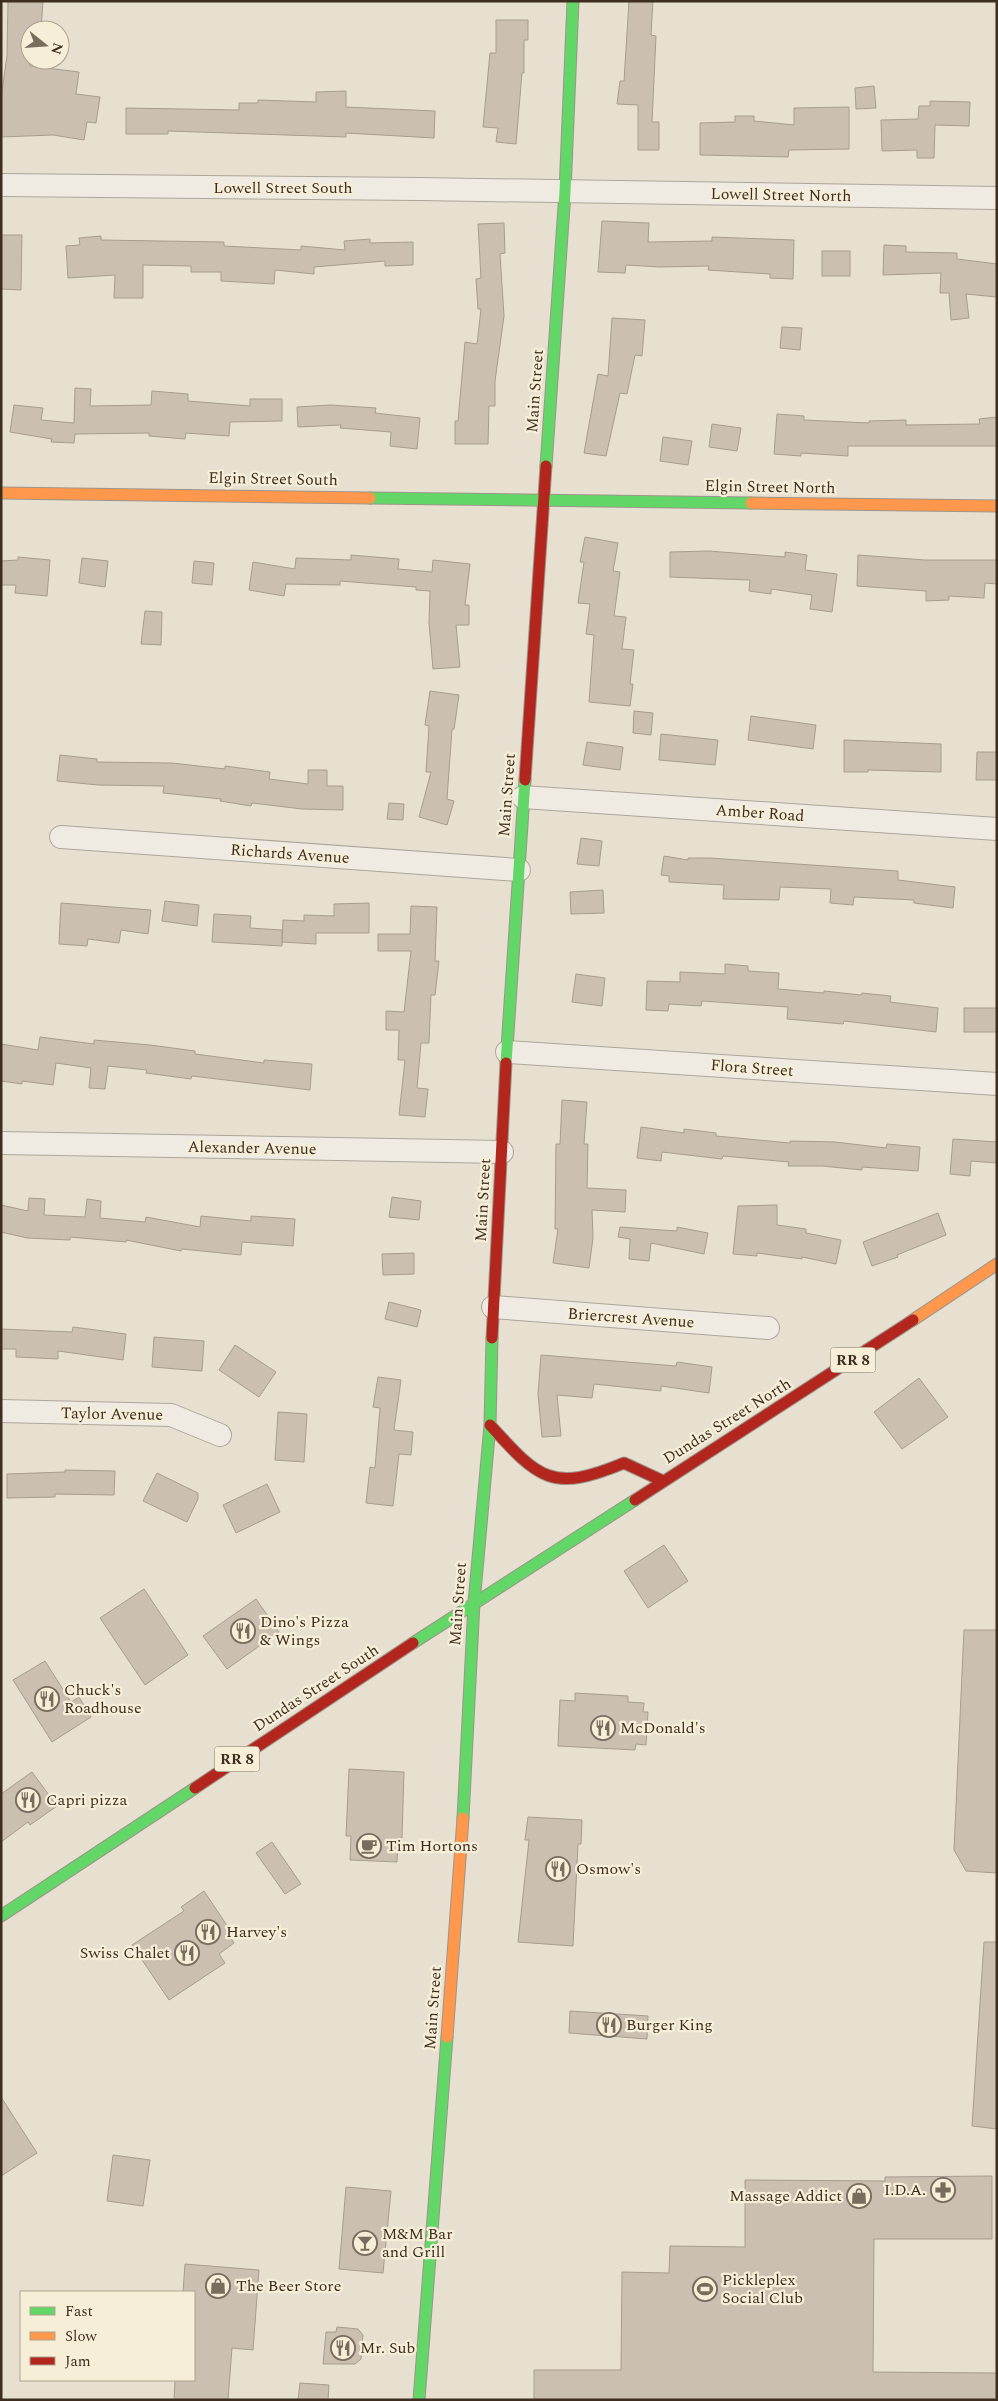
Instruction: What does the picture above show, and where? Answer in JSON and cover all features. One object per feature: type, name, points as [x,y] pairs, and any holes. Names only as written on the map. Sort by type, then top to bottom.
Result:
[{"type":"main road","name":"Main Street","points":[[419,2400],[461,1850],[474,1603],[490,1425],[493,1307],[507,1052],[565,192],[573,1]]},
{"type":"main road","name":"Elgin Street South","points":[[1,492],[544,500]]},
{"type":"main road","name":"Elgin Street North","points":[[544,500],[997,506]]},
{"type":"main road","name":"Dundas Street North","points":[[474,1603],[834,1373],[997,1264]]},
{"type":"main road","points":[[490,1425],[530,1468],[553,1480],[580,1480],[597,1476],[624,1463],[663,1481]]},
{"type":"main road","name":"Dundas Street South","points":[[1,1916],[474,1603]]},
{"type":"street","name":"Lowell Street South","points":[[1,185],[565,192]]},
{"type":"street","name":"Lowell Street North","points":[[565,192],[997,198]]},
{"type":"street","name":"Amber Road","points":[[523,797],[997,829]]},
{"type":"street","name":"Richards Avenue","points":[[61,838],[519,870]]},
{"type":"street","name":"Flora Street","points":[[507,1052],[997,1084]]},
{"type":"street","name":"Alexander Avenue","points":[[1,1143],[502,1152]]},
{"type":"street","name":"Briercrest Avenue","points":[[493,1307],[768,1328]]},
{"type":"street","name":"Taylor Avenue","points":[[1,1411],[171,1415],[220,1435]]},
{"type":"building","points":[[8,1],[43,1],[42,20],[20,20],[20,70],[79,72],[76,94],[100,97],[96,123],[87,122],[84,140],[53,135],[1,137],[1,98],[7,56]]},
{"type":"building","points":[[629,1],[653,1],[651,35],[656,36],[652,122],[659,122],[659,150],[638,150],[638,105],[617,104],[620,81],[624,81]]},
{"type":"building","points":[[496,20],[528,20],[528,40],[524,40],[524,73],[522,73],[516,144],[496,142],[498,128],[483,127],[490,53],[496,53]]},
{"type":"building","points":[[874,86],[876,108],[856,109],[855,88]]},
{"type":"building","points":[[346,91],[346,107],[435,111],[434,138],[346,133],[346,137],[168,131],[168,134],[126,134],[126,108],[239,110],[239,103],[258,103],[258,100],[316,102],[316,92]]},
{"type":"building","points":[[930,101],[970,102],[969,126],[935,125],[934,158],[917,158],[917,150],[882,151],[881,120],[918,119],[919,106],[930,106]]},
{"type":"building","points":[[849,107],[849,149],[789,150],[788,157],[700,155],[700,123],[735,122],[735,116],[754,116],[754,121],[794,125],[794,108]]},
{"type":"building","points":[[602,221],[649,223],[648,242],[712,241],[712,237],[794,240],[793,279],[770,278],[770,274],[708,270],[709,266],[661,267],[626,265],[625,273],[598,272]]},
{"type":"building","points":[[504,223],[505,253],[500,254],[504,316],[495,381],[495,406],[489,406],[488,444],[455,444],[455,421],[458,421],[465,342],[477,344],[481,309],[478,309],[476,279],[481,278],[478,224]]},
{"type":"building","points":[[1,235],[22,235],[21,290],[1,289]]},
{"type":"building","points":[[101,236],[101,240],[224,242],[224,246],[301,250],[301,246],[345,250],[344,241],[370,239],[370,243],[413,242],[413,265],[385,266],[385,261],[314,267],[314,274],[275,270],[274,284],[221,281],[221,272],[191,272],[191,266],[143,265],[143,298],[114,298],[115,275],[68,278],[66,246],[80,245],[79,238]]},
{"type":"building","points":[[884,245],[906,246],[906,252],[957,253],[957,259],[997,264],[997,297],[966,294],[969,318],[951,320],[949,293],[940,293],[941,273],[883,275]]},
{"type":"building","points":[[822,251],[850,251],[850,276],[822,276]]},
{"type":"building","points":[[612,318],[645,320],[642,356],[635,355],[627,394],[620,393],[606,456],[584,453],[598,374],[608,376]]},
{"type":"building","points":[[782,327],[802,328],[800,350],[780,348]]},
{"type":"building","points":[[75,388],[91,389],[90,406],[151,405],[152,391],[188,394],[188,401],[250,406],[250,399],[282,399],[282,421],[230,422],[229,436],[186,433],[185,439],[149,436],[149,433],[75,434],[74,443],[51,442],[52,439],[10,432],[14,405],[43,408],[41,420],[74,423]]},
{"type":"building","points":[[330,405],[376,408],[375,413],[420,418],[417,449],[390,446],[391,432],[340,428],[341,425],[298,427],[297,407]]},
{"type":"building","points":[[777,414],[804,416],[804,420],[869,423],[869,421],[906,420],[906,425],[980,424],[979,419],[997,417],[997,446],[848,446],[848,456],[801,453],[801,456],[774,454]]},
{"type":"building","points":[[712,424],[741,428],[737,451],[709,447]]},
{"type":"building","points":[[663,437],[692,441],[688,465],[660,461]]},
{"type":"building","points":[[585,537],[618,543],[613,571],[620,572],[614,616],[626,617],[622,649],[634,650],[630,684],[633,684],[630,706],[589,702],[594,635],[586,634],[590,604],[578,603],[584,562],[580,562]]},
{"type":"building","points":[[709,551],[785,557],[785,552],[807,555],[805,570],[837,574],[832,612],[810,609],[812,595],[771,589],[771,594],[749,591],[750,580],[670,577],[670,552]]},
{"type":"building","points":[[351,555],[399,559],[398,569],[432,572],[433,560],[470,564],[465,605],[469,605],[469,625],[456,625],[460,667],[433,669],[429,623],[430,591],[416,590],[416,587],[340,581],[340,585],[286,584],[284,596],[249,590],[253,562],[295,569],[296,558],[351,560]]},
{"type":"building","points":[[858,555],[925,560],[997,560],[997,584],[985,583],[984,598],[949,596],[949,600],[926,601],[926,591],[857,586]]},
{"type":"building","points":[[18,557],[50,560],[47,596],[15,593],[16,585],[1,585],[1,561],[18,560]]},
{"type":"building","points":[[82,558],[108,561],[105,587],[79,583]]},
{"type":"building","points":[[194,561],[214,563],[212,585],[192,583]]},
{"type":"building","points":[[145,611],[162,612],[161,645],[141,644]]},
{"type":"building","points":[[430,691],[459,695],[454,729],[452,729],[447,799],[454,801],[447,825],[419,817],[431,772],[426,772],[429,726],[425,725]]},
{"type":"building","points":[[634,711],[653,713],[651,735],[633,733]]},
{"type":"building","points":[[751,716],[816,725],[813,749],[748,740]]},
{"type":"building","points":[[661,734],[718,740],[715,765],[659,760]]},
{"type":"building","points":[[844,740],[941,744],[941,772],[868,770],[868,772],[844,772]]},
{"type":"building","points":[[587,742],[623,747],[620,770],[583,765]]},
{"type":"building","points":[[977,752],[997,752],[997,780],[976,780]]},
{"type":"building","points":[[60,755],[97,759],[97,762],[172,763],[225,769],[225,766],[270,772],[269,779],[308,784],[308,770],[327,770],[327,786],[343,786],[343,810],[302,809],[252,803],[251,806],[220,801],[221,799],[163,793],[164,786],[98,785],[57,781]]},
{"type":"building","points":[[389,803],[404,804],[403,820],[387,819]]},
{"type":"building","points":[[581,838],[602,841],[599,866],[577,864]]},
{"type":"building","points":[[664,856],[688,860],[688,858],[710,858],[898,871],[898,880],[955,887],[953,908],[914,903],[914,900],[854,897],[853,905],[830,903],[831,889],[780,887],[779,900],[723,899],[724,885],[669,882],[669,876],[661,875]]},
{"type":"building","points":[[603,890],[604,913],[571,914],[570,892]]},
{"type":"building","points":[[165,901],[199,905],[197,926],[162,921]]},
{"type":"building","points":[[61,903],[151,910],[148,934],[121,930],[119,943],[88,939],[87,946],[59,944]]},
{"type":"building","points":[[369,903],[369,933],[316,933],[316,944],[282,942],[283,920],[304,921],[304,915],[334,916],[334,904]]},
{"type":"building","points":[[411,906],[437,907],[435,961],[439,961],[435,995],[431,995],[429,1043],[421,1043],[417,1088],[428,1089],[425,1117],[399,1115],[405,1060],[398,1060],[399,1030],[386,1030],[386,1011],[404,1012],[411,951],[378,951],[378,934],[410,934]]},
{"type":"building","points":[[214,914],[251,916],[250,928],[282,930],[282,946],[212,942]]},
{"type":"building","points":[[725,964],[748,966],[748,971],[779,973],[778,989],[891,996],[890,1002],[938,1008],[936,1032],[844,1021],[843,1024],[787,1019],[788,1007],[702,1001],[701,1006],[669,1004],[668,1011],[646,1010],[647,981],[680,982],[680,972],[725,974]]},
{"type":"building","points":[[576,974],[605,978],[602,1006],[572,1002]]},
{"type":"building","points":[[964,1008],[997,1008],[997,1032],[964,1032]]},
{"type":"building","points":[[40,1037],[94,1044],[94,1040],[150,1045],[195,1051],[195,1054],[264,1063],[264,1060],[312,1064],[310,1090],[192,1076],[191,1079],[146,1073],[147,1070],[108,1066],[105,1089],[89,1088],[91,1068],[56,1063],[53,1085],[22,1081],[22,1084],[1,1081],[1,1044],[38,1050]]},
{"type":"building","points":[[562,1100],[587,1102],[584,1144],[588,1144],[587,1188],[626,1190],[625,1212],[592,1210],[593,1238],[589,1268],[553,1263],[558,1229],[555,1229],[556,1144],[560,1144]]},
{"type":"building","points":[[641,1127],[684,1133],[684,1129],[716,1133],[716,1136],[790,1143],[790,1141],[835,1142],[886,1148],[887,1144],[920,1147],[918,1171],[862,1167],[862,1170],[822,1166],[788,1166],[789,1162],[723,1156],[722,1159],[662,1152],[661,1161],[637,1158]]},
{"type":"building","points":[[953,1139],[997,1142],[997,1163],[971,1161],[970,1176],[950,1174]]},
{"type":"building","points":[[392,1197],[421,1201],[419,1220],[389,1217]]},
{"type":"building","points":[[29,1198],[45,1199],[44,1215],[85,1217],[87,1199],[101,1201],[100,1218],[145,1222],[146,1217],[200,1227],[201,1216],[251,1221],[251,1216],[295,1219],[293,1246],[242,1242],[241,1255],[182,1249],[181,1251],[126,1240],[126,1242],[70,1237],[70,1240],[27,1238],[1,1232],[1,1205],[28,1211]]},
{"type":"building","points":[[777,1205],[777,1225],[806,1229],[806,1233],[841,1240],[836,1264],[802,1257],[802,1259],[757,1253],[757,1256],[733,1254],[738,1206]]},
{"type":"building","points":[[938,1213],[946,1235],[897,1255],[898,1257],[872,1266],[863,1242]]},
{"type":"building","points":[[620,1227],[677,1231],[677,1227],[708,1233],[704,1254],[651,1243],[649,1261],[629,1259],[630,1239],[618,1237]]},
{"type":"building","points":[[414,1253],[414,1274],[383,1275],[382,1254]]},
{"type":"building","points":[[389,1302],[421,1310],[417,1327],[385,1319]]},
{"type":"building","points":[[73,1327],[126,1334],[123,1360],[58,1351],[58,1359],[16,1357],[16,1349],[1,1349],[1,1329],[72,1332]]},
{"type":"building","points":[[154,1337],[204,1341],[202,1371],[152,1367]]},
{"type":"building","points":[[235,1345],[276,1372],[259,1397],[219,1370]]},
{"type":"building","points":[[541,1355],[676,1366],[677,1362],[712,1367],[709,1393],[661,1386],[661,1391],[594,1384],[592,1398],[557,1395],[561,1436],[542,1437],[538,1394]]},
{"type":"building","points":[[378,1377],[401,1380],[394,1430],[413,1432],[411,1455],[399,1454],[393,1506],[366,1503],[370,1467],[375,1468],[380,1408],[373,1407]]},
{"type":"building","points":[[919,1378],[948,1417],[902,1449],[874,1412]]},
{"type":"building","points":[[278,1412],[307,1414],[304,1462],[275,1460]]},
{"type":"building","points":[[65,1470],[115,1471],[114,1495],[55,1494],[55,1497],[7,1498],[7,1474],[65,1472]]},
{"type":"building","points":[[157,1473],[198,1493],[198,1499],[187,1522],[143,1501]]},
{"type":"building","points":[[267,1484],[280,1512],[236,1533],[223,1505]]},
{"type":"building","points":[[664,1545],[688,1581],[648,1608],[624,1571]]},
{"type":"building","points":[[144,1589],[188,1655],[145,1685],[100,1618]]},
{"type":"building","points":[[256,1599],[279,1632],[227,1669],[203,1636]]},
{"type":"building","points":[[964,1630],[997,1630],[997,1873],[966,1871],[954,1850]]},
{"type":"building","name":"Chuck's Roadhouse","points":[[45,1661],[71,1702],[79,1697],[91,1717],[52,1742],[13,1680]]},
{"type":"building","name":"McDonald's","points":[[575,1693],[628,1696],[628,1702],[644,1703],[643,1712],[648,1712],[646,1745],[636,1744],[635,1750],[558,1746],[560,1700],[575,1701]]},
{"type":"building","points":[[349,1769],[404,1772],[402,1838],[398,1838],[397,1862],[350,1860],[351,1836],[346,1836]]},
{"type":"building","points":[[32,1772],[57,1806],[30,1825],[28,1822],[1,1842],[1,1794]]},
{"type":"building","points":[[528,1817],[582,1820],[581,1844],[578,1844],[573,1946],[518,1942],[529,1840],[525,1840]]},
{"type":"building","points":[[272,1842],[301,1884],[285,1894],[256,1853]]},
{"type":"building","points":[[204,1891],[230,1930],[227,1932],[234,1943],[219,1954],[225,1963],[169,2000],[132,1945],[184,1911],[181,1907]]},
{"type":"building","points":[[984,1942],[997,1942],[997,2129],[972,2126]]},
{"type":"building","name":"Burger King","points":[[570,2011],[648,2016],[647,2039],[569,2033]]},
{"type":"building","points":[[1,2097],[37,2153],[1,2176]]},
{"type":"building","points":[[113,2155],[150,2160],[143,2206],[107,2201]]},
{"type":"building","points":[[992,2176],[992,2239],[874,2239],[873,2372],[997,2373],[997,2400],[534,2400],[534,2370],[621,2370],[622,2272],[669,2273],[670,2246],[745,2247],[745,2180],[885,2181],[885,2177]]},
{"type":"building","points":[[346,2187],[391,2191],[383,2273],[339,2269]]},
{"type":"building","points":[[185,2264],[259,2270],[253,2350],[232,2348],[228,2400],[174,2400],[175,2381],[195,2381],[195,2291],[183,2291]]},
{"type":"building","points":[[337,2327],[358,2329],[363,2335],[361,2359],[355,2364],[323,2364],[326,2332],[336,2332]]},
{"type":"building","points":[[300,2383],[329,2385],[328,2400],[298,2400]]},
{"type":"traffic: fast","points":[[546,466],[565,192],[573,1]]},
{"type":"traffic: fast","points":[[370,498],[751,503]]},
{"type":"traffic: fast","points":[[506,1063],[525,780]]},
{"type":"traffic: fast","points":[[463,1818],[474,1603],[490,1425],[492,1338]]},
{"type":"traffic: fast","points":[[413,1643],[635,1500]]},
{"type":"traffic: fast","points":[[1,1916],[195,1788]]},
{"type":"traffic: fast","points":[[419,2400],[447,2037]]},
{"type":"traffic: slow","points":[[1,493],[370,498]]},
{"type":"traffic: slow","points":[[751,503],[997,506]]},
{"type":"traffic: slow","points":[[913,1320],[997,1264]]},
{"type":"traffic: slow","points":[[447,2037],[463,1818]]},
{"type":"traffic: jam","points":[[525,780],[546,466]]},
{"type":"traffic: jam","points":[[492,1338],[506,1063]]},
{"type":"traffic: jam","points":[[635,1500],[913,1320]]},
{"type":"traffic: jam","points":[[490,1425],[521,1458],[548,1476],[563,1478],[580,1477],[624,1463],[663,1481]]},
{"type":"traffic: jam","points":[[195,1788],[413,1643]]},
{"type":"place","name":"Dino's Pizza & Wings","points":[[243,1631]]},
{"type":"place","name":"Chuck's Roadhouse","points":[[47,1699]]},
{"type":"place","name":"McDonald's","points":[[603,1728]]},
{"type":"place","name":"Capri pizza","points":[[28,1800]]},
{"type":"place","name":"Tim Hortons","points":[[369,1846]]},
{"type":"place","name":"Osmow's","points":[[558,1869]]},
{"type":"place","name":"Harvey's","points":[[208,1932]]},
{"type":"place","name":"Swiss Chalet","points":[[187,1953]]},
{"type":"place","name":"Burger King","points":[[609,2025]]},
{"type":"place","name":"I.D.A.","points":[[943,2190]]},
{"type":"place","name":"Massage Addict","points":[[859,2196]]},
{"type":"place","name":"M&M Bar and Grill","points":[[365,2243]]},
{"type":"place","name":"The Beer Store","points":[[218,2286]]},
{"type":"place","name":"Pickleplex Social Club","points":[[705,2289]]},
{"type":"place","name":"Mr. Sub","points":[[343,2348]]}]
